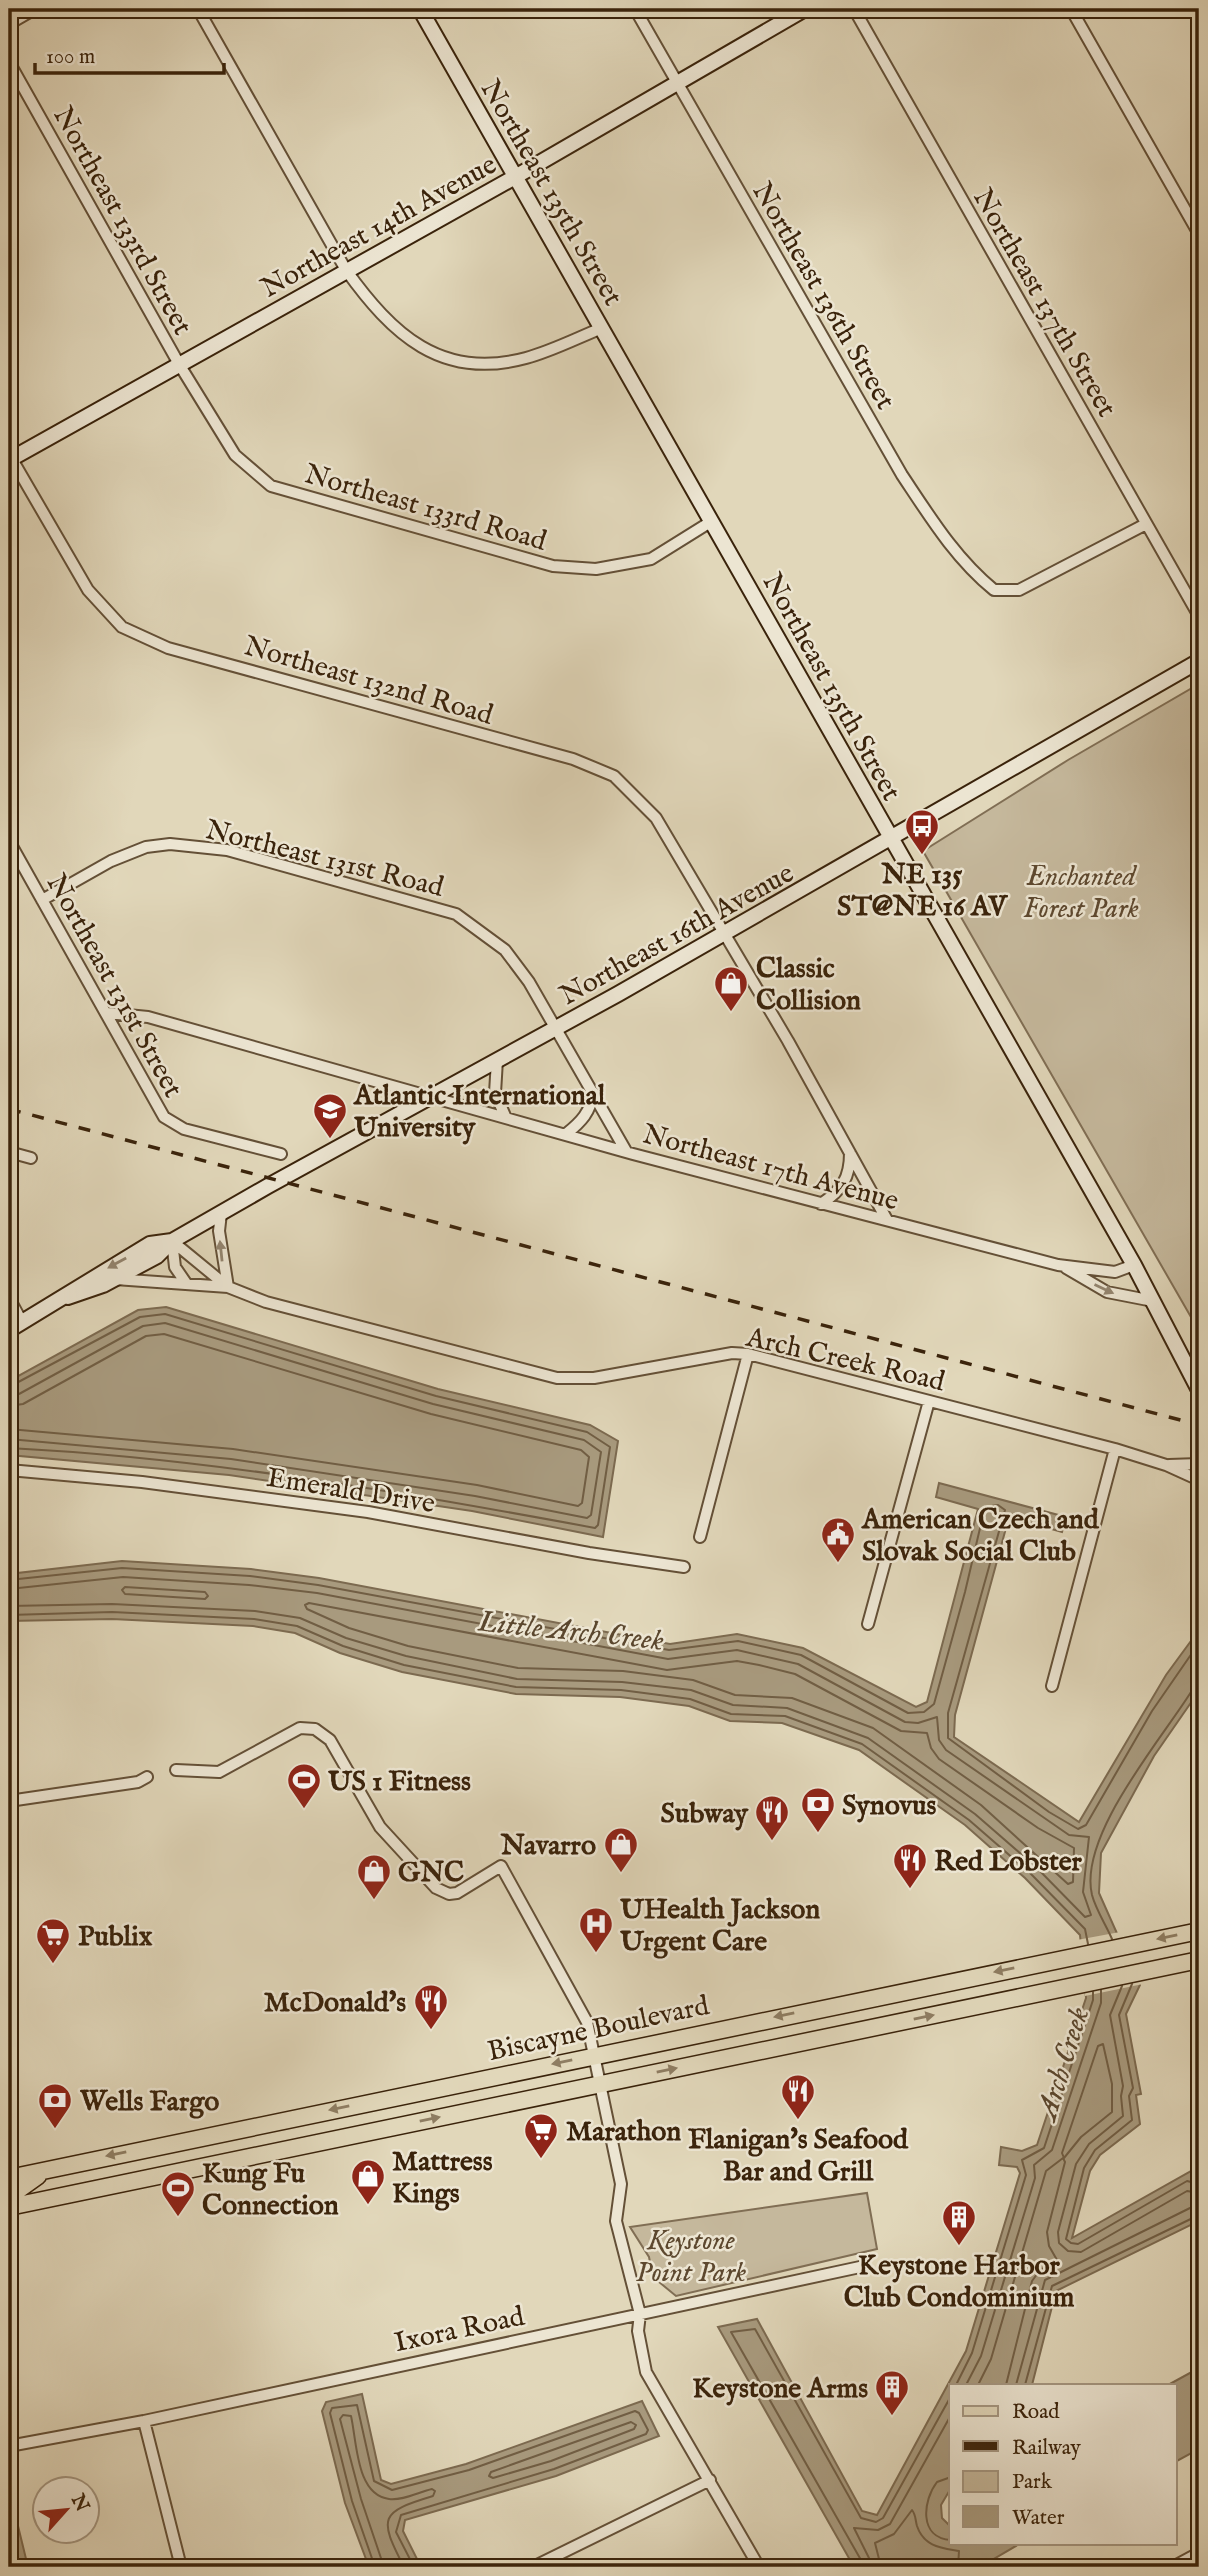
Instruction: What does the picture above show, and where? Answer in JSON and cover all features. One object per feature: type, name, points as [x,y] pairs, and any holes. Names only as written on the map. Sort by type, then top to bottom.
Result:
[{"type":"main road","name":"Biscayne Boulevard","points":[[9,2178],[1199,1931]]},
{"type":"main road","name":"Biscayne Boulevard","points":[[9,2206],[1199,1960]]},
{"type":"main road","points":[[9,2206],[10,2196],[52,2168]]},
{"type":"street","points":[[9,24],[35,9]]},
{"type":"street","points":[[198,9],[346,270],[372,306],[403,337],[449,359],[493,364],[527,358],[602,328]]},
{"type":"street","name":"Northeast 135th Street","points":[[420,9],[1134,1265],[1199,1390]]},
{"type":"street","name":"Northeast 136th Street","points":[[635,9],[902,475],[941,535],[973,573],[994,590],[1019,590],[1146,524]]},
{"type":"street","name":"Northeast 14th Avenue","points":[[10,457],[515,177],[805,9]]},
{"type":"street","name":"Northeast 137th Street","points":[[854,9],[1199,617]]},
{"type":"street","points":[[1071,9],[1199,234]]},
{"type":"street","name":"Northeast 133rd Street","points":[[9,62],[179,364]]},
{"type":"street","name":"Northeast 133rd Road","points":[[179,364],[235,456],[271,486],[553,566],[596,569],[651,559],[712,521]]},
{"type":"street","name":"Northeast 132nd Road","points":[[10,457],[88,590],[122,627],[168,648],[573,759],[614,776],[656,818],[887,1220]]},
{"type":"street","name":"Northeast 16th Avenue","points":[[9,1330],[68,1297],[115,1279],[157,1256],[172,1241],[220,1213],[864,855],[890,837],[1199,661]]},
{"type":"street","name":"Northeast 131st Street","points":[[9,841],[164,1117],[184,1129],[281,1154]]},
{"type":"street","name":"Northeast 131st Road","points":[[42,900],[111,861],[146,847],[170,844],[228,850],[456,914],[505,950],[557,1028]]},
{"type":"street","name":"Northeast 17th Avenue","points":[[107,1013],[148,1017],[626,1152],[1060,1265],[1115,1272],[1134,1265]]},
{"type":"street","points":[[557,1028],[626,1152]]},
{"type":"street","points":[[497,1060],[495,1093],[506,1118]]},
{"type":"street","points":[[566,1134],[584,1117],[592,1104],[593,1092]]},
{"type":"street","points":[[821,1204],[838,1191],[847,1179],[849,1150]]},
{"type":"street","points":[[9,1152],[32,1158]]},
{"type":"street","points":[[220,1213],[219,1231],[228,1287]]},
{"type":"street","points":[[172,1241],[175,1267],[186,1283]]},
{"type":"street","name":"Northeast 16th Avenue","points":[[68,1297],[97,1274],[150,1244],[172,1241]]},
{"type":"street","name":"Arch Creek Road","points":[[172,1241],[228,1287],[266,1302],[557,1378],[594,1378],[732,1353],[748,1353],[1115,1449],[1166,1465],[1199,1480]]},
{"type":"street","name":"Northeast 17th Avenue","points":[[1060,1265],[1107,1292],[1153,1301]]},
{"type":"street","name":"Arch Creek Road","points":[[115,1279],[186,1283],[212,1288],[228,1287]]},
{"type":"street","points":[[9,1298],[22,1322]]},
{"type":"street","points":[[700,1537],[748,1353]]},
{"type":"street","points":[[868,1624],[929,1401]]},
{"type":"street","points":[[1052,1686],[1115,1449]]},
{"type":"street","name":"Arch Creek Road","points":[[1166,1465],[1199,1464]]},
{"type":"street","name":"Emerald Drive","points":[[9,1470],[142,1482],[368,1511],[589,1553],[684,1567]]},
{"type":"street","points":[[176,1770],[219,1772],[300,1728],[315,1728],[330,1740],[380,1827],[436,1888],[449,1894],[457,1893],[501,1866],[587,2022],[621,2183],[616,2221],[640,2314],[638,2331],[646,2372],[759,2567]]},
{"type":"street","points":[[9,1801],[138,1782],[147,1777]]},
{"type":"street","name":"Ixora Road","points":[[9,2446],[144,2420],[860,2267]]},
{"type":"street","points":[[144,2420],[181,2567]]},
{"type":"street","points":[[533,2567],[710,2480]]},
{"type":"street","points":[[1172,2567],[1199,2553]]},
{"type":"street","points":[[251,2567],[260,2567]]},
{"type":"green space","name":"Enchanted Forest Park","points":[[1199,684],[1199,1331],[923,851],[1068,760]]},
{"type":"green space","name":"Keystone Point Park","points":[[867,2193],[877,2249],[676,2296],[653,2277],[649,2257],[630,2227]]},
{"type":"water","points":[[166,1307],[438,1389],[590,1425],[618,1441],[603,1537],[472,1511],[229,1475],[9,1455],[9,1381],[138,1310]]},
{"type":"water","name":"Little Arch Creek","points":[[939,1483],[1066,1517],[1062,1532],[1009,1517],[955,1715],[954,1737],[1079,1822],[1166,1675],[1199,1630],[1199,1691],[1154,1756],[1101,1853],[1099,1893],[1140,1985],[1126,2014],[1141,2094],[1136,2095],[1140,2124],[1100,2155],[1090,2171],[1072,2238],[1193,2170],[1199,2183],[1199,2221],[1056,2291],[1032,2384],[949,2384],[949,2491],[941,2505],[942,2518],[949,2525],[949,2544],[1019,2544],[980,2567],[854,2567],[718,2327],[757,2319],[862,2511],[877,2515],[966,2351],[1020,2173],[1017,2167],[999,2165],[1001,2147],[1022,2151],[1037,2145],[1086,1998],[1080,1935],[1025,1878],[965,1825],[859,1750],[782,1723],[730,1721],[689,1706],[620,1697],[516,1694],[402,1672],[340,1653],[295,1633],[253,1626],[112,1619],[9,1621],[9,1574],[122,1561],[251,1569],[319,1578],[670,1644],[737,1634],[803,1648],[916,1707],[927,1702],[978,1509],[936,1497]]},
{"type":"water","points":[[1199,2368],[1199,2449],[1176,2461],[1176,2384],[1170,2384]]},
{"type":"water","points":[[362,2394],[381,2480],[391,2484],[466,2464],[642,2401],[659,2436],[556,2476],[405,2520],[403,2531],[421,2567],[369,2567],[345,2503],[322,2411],[326,2402]]},
{"type":"water","points":[[9,2489],[28,2567],[9,2567]]},
{"type":"pier","points":[[1120,1932],[1143,1984],[1085,1996],[1077,1940]]},
{"type":"railway","points":[[9,1109],[1199,1425]]},
{"type":"place","name":"NE 135 ST@NE 16 AV","points":[[922,856]]},
{"type":"place","name":"Classic Collision","points":[[731,1013]]},
{"type":"place","name":"Atlantic International University","points":[[330,1140]]},
{"type":"place","name":"American Czech and Slovak Social Club","points":[[838,1564]]},
{"type":"place","name":"US 1 Fitness","points":[[304,1810]]},
{"type":"place","name":"Synovus","points":[[818,1834]]},
{"type":"place","name":"Subway","points":[[772,1842]]},
{"type":"place","name":"Navarro","points":[[621,1874]]},
{"type":"place","name":"Red Lobster","points":[[910,1890]]},
{"type":"place","name":"GNC","points":[[374,1901]]},
{"type":"place","name":"UHealth Jackson Urgent Care","points":[[596,1954]]},
{"type":"place","name":"Publix","points":[[53,1965]]},
{"type":"place","name":"McDonald's","points":[[431,2031]]},
{"type":"place","name":"Flanigan's Seafood Bar and Grill","points":[[798,2121]]},
{"type":"place","name":"Wells Fargo","points":[[55,2130]]},
{"type":"place","name":"Marathon","points":[[541,2160]]},
{"type":"place","name":"Mattress Kings","points":[[368,2206]]},
{"type":"place","name":"Kung Fu Connection","points":[[178,2218]]},
{"type":"place","name":"Keystone Harbor Club Condominium","points":[[959,2247]]},
{"type":"place","name":"Keystone Arms","points":[[892,2417]]},
{"type":"water label","name":"Arch Creek","points":[[1062,2063]]}]
